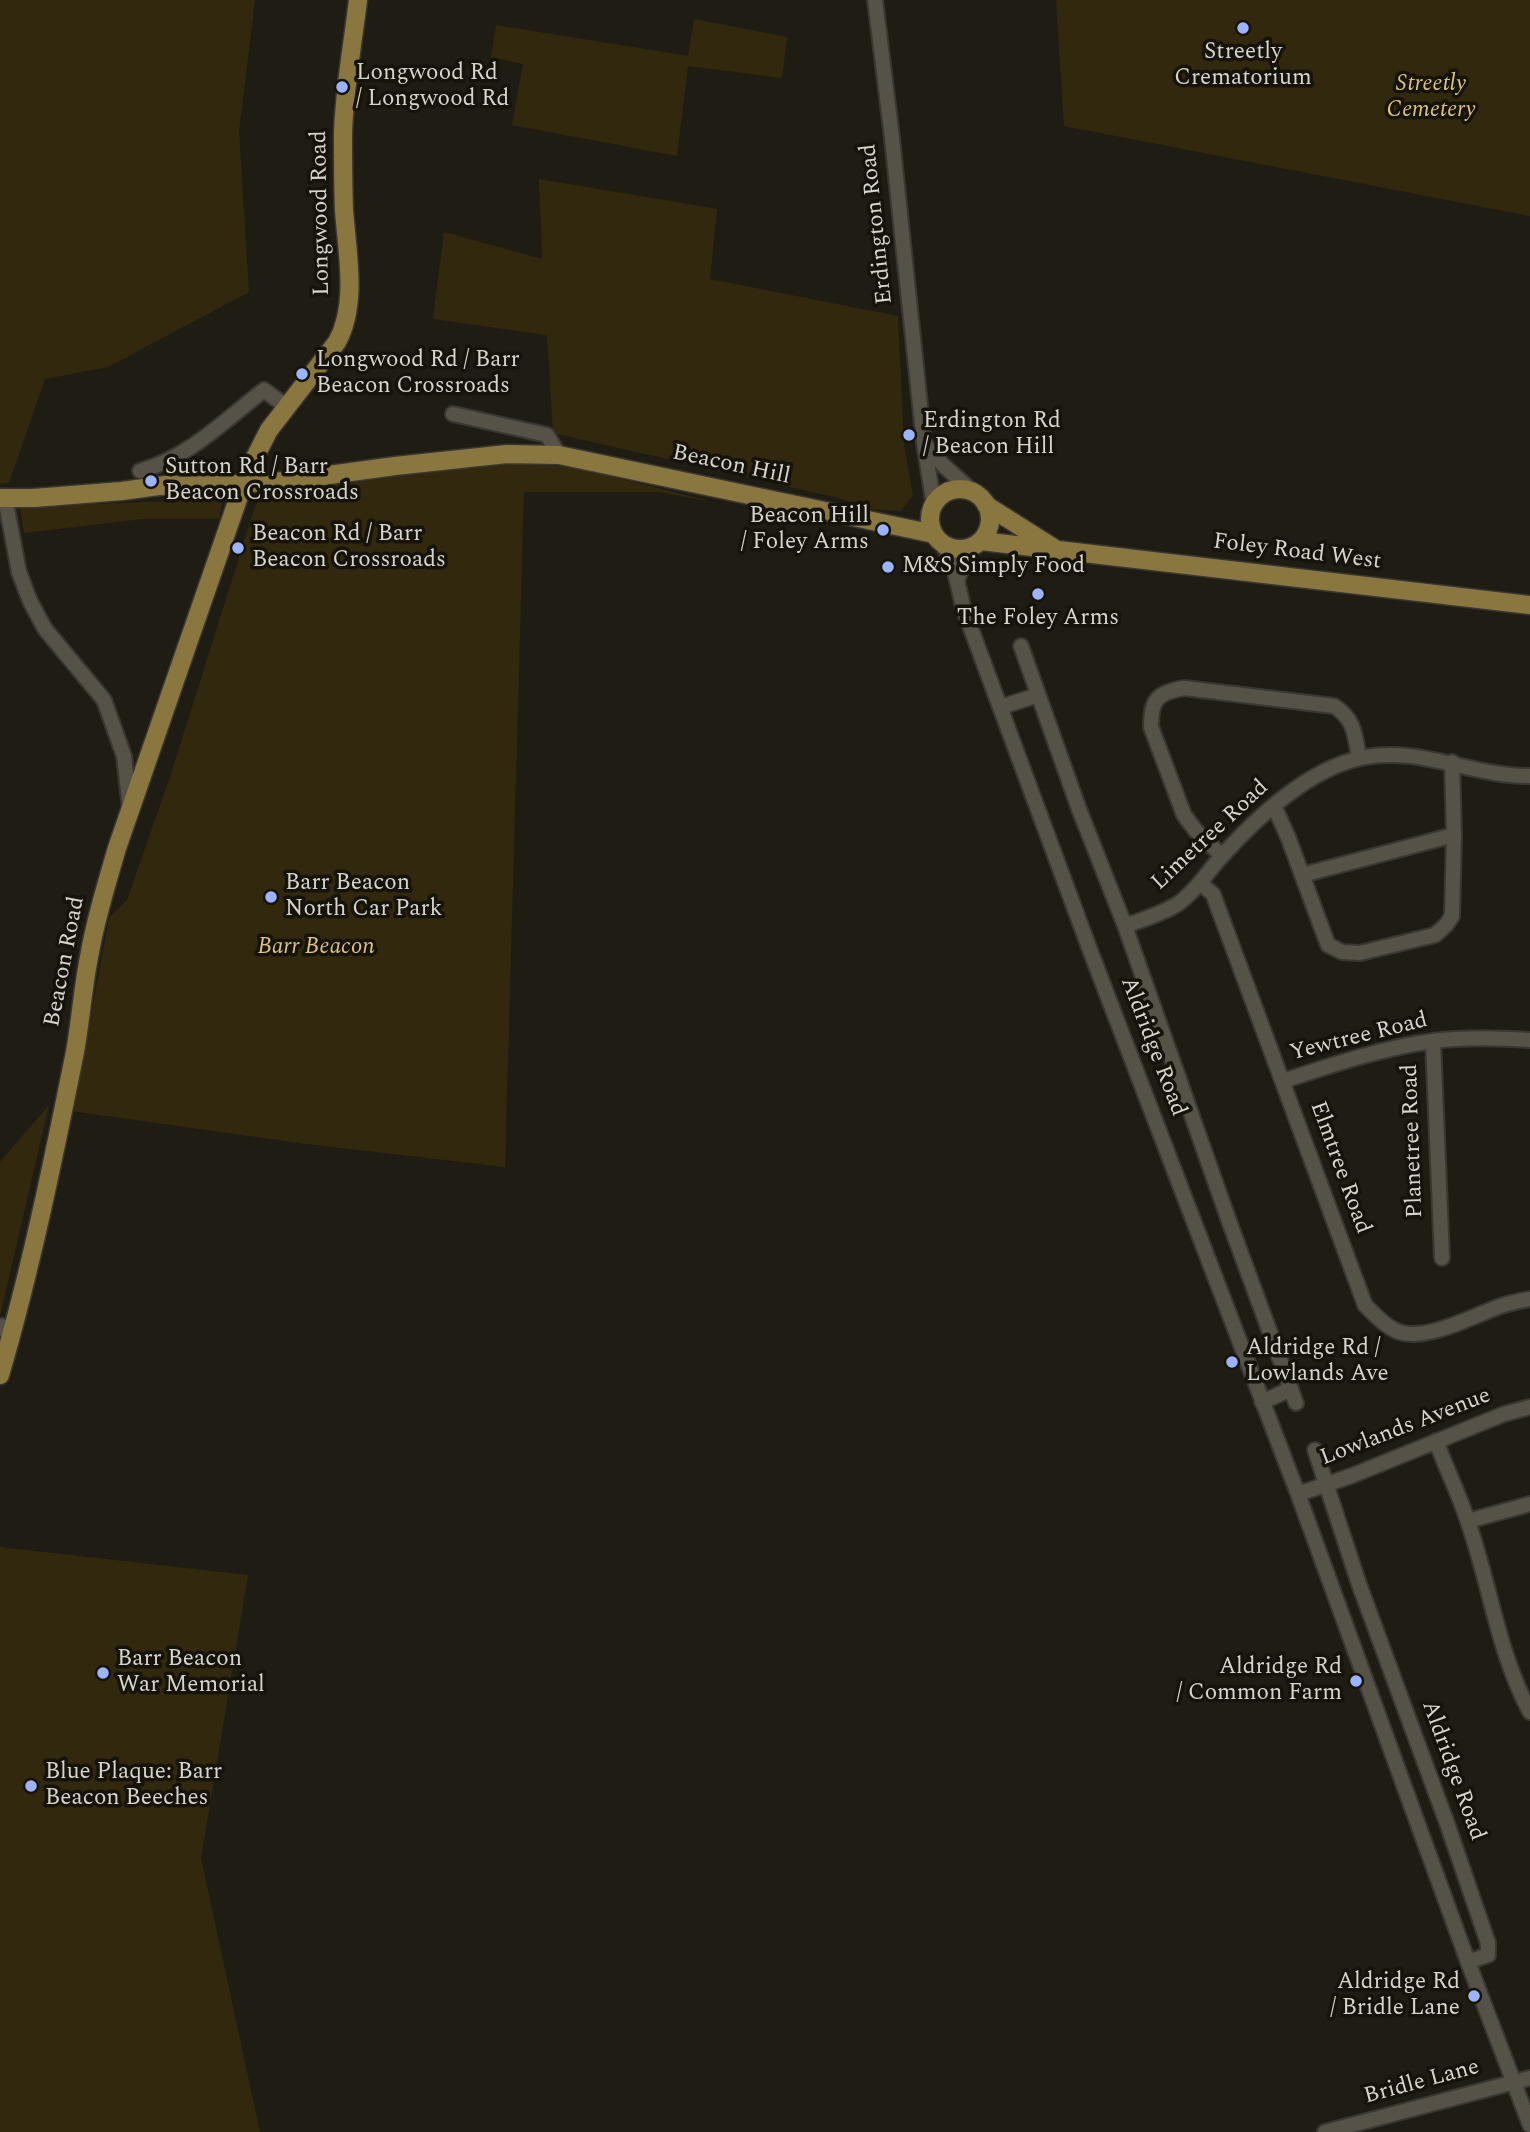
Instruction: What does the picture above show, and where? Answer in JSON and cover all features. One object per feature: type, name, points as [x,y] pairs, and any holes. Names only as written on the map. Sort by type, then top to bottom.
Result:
[{"type":"main road","name":"Longwood Road","points":[[251,477],[269,430],[337,342],[344,331],[349,314],[343,130],[358,0]]},
{"type":"main road","name":"Beacon Hill","points":[[2,498],[47,497],[251,477],[346,472],[507,454],[559,455],[894,526],[937,538]]},
{"type":"main road","name":"Beacon Road","points":[[0,1375],[19,1311],[33,1249],[75,1049],[99,912],[130,809],[215,568],[222,539],[251,477]]},
{"type":"main road","points":[[894,526],[910,521],[932,508],[950,491],[962,489],[980,499],[990,519],[989,528],[976,544],[951,548],[937,538],[931,522],[932,508]]},
{"type":"main road","name":"Foley Road West","points":[[980,499],[1058,551]]},
{"type":"main road","name":"Foley Road West","points":[[976,544],[1530,605]]},
{"type":"street","name":"Erdington Road","points":[[875,0],[932,508]]},
{"type":"street","points":[[140,471],[159,466],[183,454],[264,390],[287,407]]},
{"type":"street","points":[[453,414],[547,435],[559,455]]},
{"type":"street","points":[[924,443],[943,465],[980,499]]},
{"type":"street","points":[[2,498],[19,572],[30,601],[45,629],[104,701],[124,756],[130,809]]},
{"type":"street","name":"Aldridge Road","points":[[937,538],[948,552],[963,607],[1090,950],[1298,1494],[1530,2125]]},
{"type":"street","points":[[957,580],[976,544]]},
{"type":"street","name":"Aldridge Road","points":[[1021,646],[1294,1396],[1262,1402]]},
{"type":"street","points":[[1222,856],[1184,815],[1151,727],[1151,712],[1156,699],[1167,691],[1184,688],[1335,706],[1346,713],[1353,727],[1359,758]]},
{"type":"street","points":[[1001,707],[1038,695]]},
{"type":"street","name":"Limetree Road","points":[[1125,926],[1179,903],[1222,856],[1301,784],[1359,758],[1409,755],[1452,762],[1492,773],[1530,776]]},
{"type":"street","points":[[1274,806],[1328,945],[1342,952],[1360,953],[1435,935],[1452,915],[1452,762]]},
{"type":"street","points":[[1302,875],[1454,835]]},
{"type":"street","name":"Elmtree Road","points":[[1200,883],[1213,894],[1365,1305],[1376,1317],[1399,1332],[1418,1334],[1431,1332],[1503,1305],[1530,1299]]},
{"type":"street","name":"Yewtree Road","points":[[1283,1081],[1333,1065],[1433,1041],[1505,1038],[1530,1040]]},
{"type":"street","name":"Planetree Road","points":[[1433,1041],[1437,1240],[1442,1258]]},
{"type":"street","name":"Lowlands Avenue","points":[[1298,1494],[1504,1414],[1530,1407]]},
{"type":"street","points":[[1436,1441],[1468,1521],[1509,1661],[1529,1708]]},
{"type":"street","name":"Aldridge Road","points":[[1315,1450],[1359,1584],[1488,1943],[1488,1955],[1468,1962]]},
{"type":"street","points":[[1468,1521],[1530,1504]]},
{"type":"street","points":[[1335,1595],[1359,1584]]},
{"type":"street","name":"Bridle Lane","points":[[1325,2132],[1530,2078]]},
{"type":"green space","points":[[0,0],[255,0],[239,131],[249,292],[108,367],[45,379],[9,483],[0,484]]},
{"type":"green space","name":"Streetly Cemetery","points":[[1056,0],[1530,0],[1530,216],[1064,126]]},
{"type":"green space","points":[[694,19],[787,37],[782,78],[688,66],[677,156],[512,125],[523,64],[491,57],[496,25],[688,56]]},
{"type":"green space","points":[[539,179],[717,209],[710,279],[898,316],[904,445],[913,495],[901,511],[867,509],[839,498],[553,433],[547,335],[433,319],[444,232],[542,259]]},
{"type":"green space","name":"Barr Beacon","points":[[523,463],[573,467],[713,502],[659,492],[524,492],[505,1167],[307,1144],[71,1111],[109,918],[127,900],[171,774],[260,496],[394,476]]},
{"type":"green space","points":[[223,499],[219,519],[142,519],[24,533],[20,507]]},
{"type":"green space","points":[[49,1105],[0,1316],[0,1162]]},
{"type":"green space","points":[[0,1547],[248,1575],[201,1858],[260,2132],[0,2132]]},
{"type":"place","name":"Streetly Crematorium","points":[[1243,28]]},
{"type":"place","name":"Longwood Rd / Longwood Rd","points":[[342,87]]},
{"type":"place","name":"Longwood Rd / Barr Beacon Crossroads","points":[[302,374]]},
{"type":"place","name":"Erdington Rd / Beacon Hill","points":[[909,435]]},
{"type":"place","name":"Sutton Rd / Barr Beacon Crossroads","points":[[151,481]]},
{"type":"place","name":"Beacon Hill / Foley Arms","points":[[883,530]]},
{"type":"place","name":"Beacon Rd / Barr Beacon Crossroads","points":[[238,548]]},
{"type":"place","name":"M&S Simply Food","points":[[888,567]]},
{"type":"place","name":"The Foley Arms","points":[[1038,594]]},
{"type":"place","name":"Barr Beacon North Car Park","points":[[271,897]]},
{"type":"place","name":"Aldridge Rd / Lowlands Ave","points":[[1232,1362]]},
{"type":"place","name":"Barr Beacon War Memorial","points":[[103,1673]]},
{"type":"place","name":"Aldridge Rd / Common Farm","points":[[1356,1681]]},
{"type":"place","name":"Blue Plaque: Barr Beacon Beeches","points":[[31,1786]]},
{"type":"place","name":"Aldridge Rd / Bridle Lane","points":[[1474,1996]]}]
